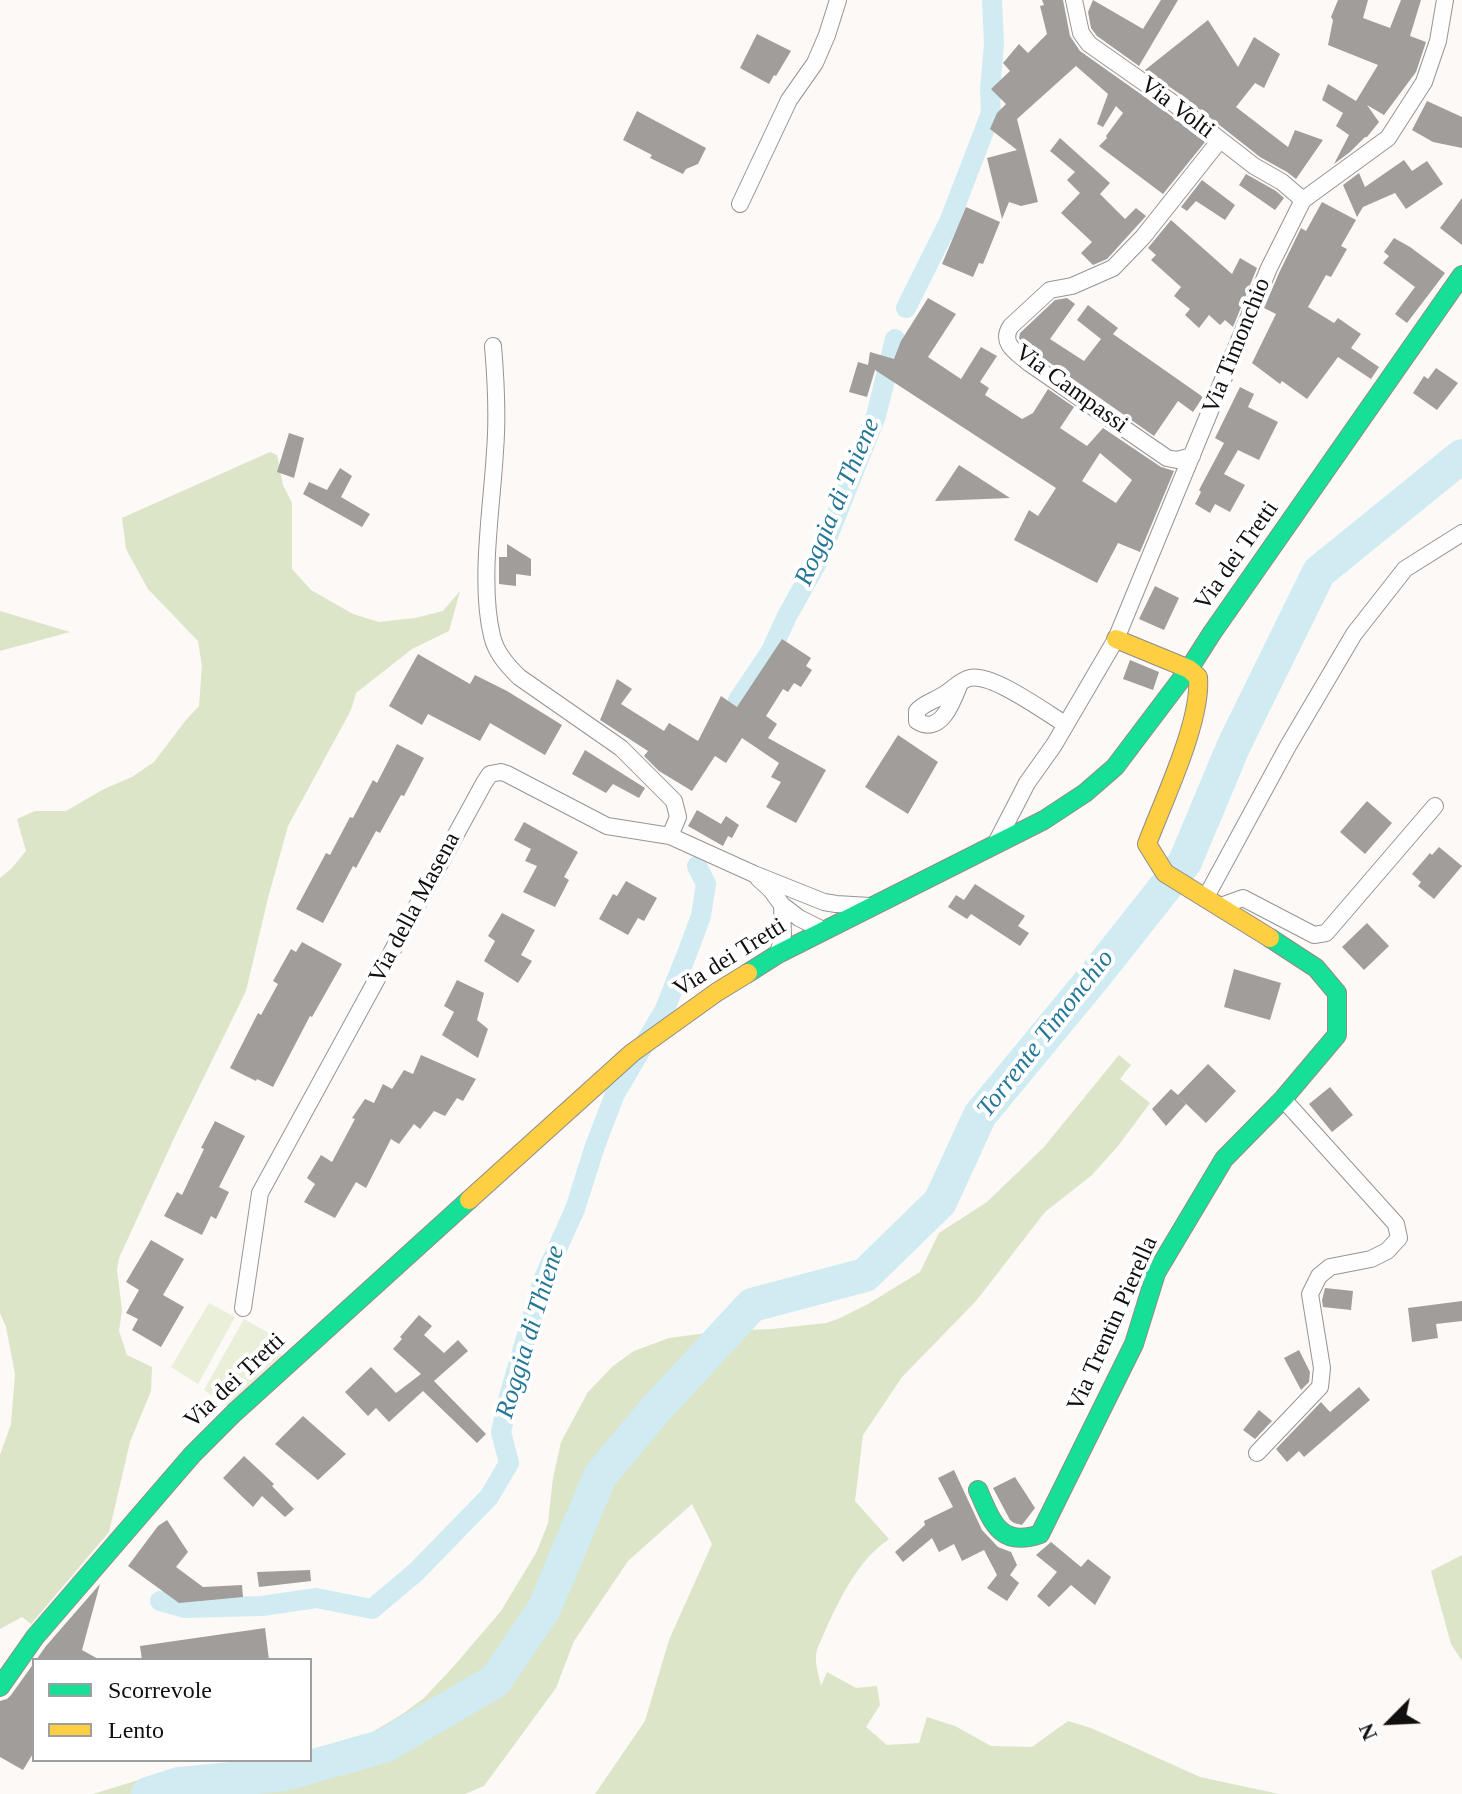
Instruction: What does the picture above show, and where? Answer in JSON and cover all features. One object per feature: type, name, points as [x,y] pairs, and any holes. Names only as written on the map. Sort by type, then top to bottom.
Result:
[{"type":"street","points":[[740,204],[789,100],[815,63],[838,0]]},
{"type":"street","name":"Via Volti","points":[[1074,0],[1081,33],[1089,44],[1303,200]]},
{"type":"street","name":"Via Timonchio","points":[[995,845],[1027,783],[1054,745],[1116,639],[1269,268],[1303,200],[1388,138],[1424,82],[1438,41],[1445,0]]},
{"type":"street","name":"Via Campassi","points":[[1192,456],[1177,460],[1167,458],[1029,363],[1011,348],[1006,339],[1011,326],[1050,290],[1072,286],[1113,268],[1143,237],[1220,140]]},
{"type":"street","name":"Via dei Tretti","points":[[0,1687],[35,1637],[192,1455],[330,1324],[632,1053],[717,992],[778,954],[1066,806],[1115,767],[1189,669],[1462,275]]},
{"type":"street","points":[[493,346],[497,406],[487,601],[497,652],[519,677],[621,748],[674,801],[678,817],[670,836]]},
{"type":"street","points":[[1435,806],[1326,933],[1314,935],[1243,898],[1206,898],[1288,746],[1354,634],[1405,569],[1462,533]]},
{"type":"street","points":[[1116,639],[1189,669]]},
{"type":"street","name":"Via Trentin Pierella","points":[[978,1490],[1004,1535],[1014,1540],[1029,1540],[1040,1534],[1134,1344],[1156,1273],[1224,1159],[1283,1099],[1337,1035],[1337,993],[1316,968],[1165,873],[1147,844],[1193,721],[1200,688],[1199,679],[1189,669]]},
{"type":"street","points":[[960,683],[978,677],[994,681],[1065,724]]},
{"type":"street","name":"Via della Masena","points":[[243,1308],[260,1193],[490,774],[501,772],[514,777],[607,826],[670,836],[824,902],[872,906]]},
{"type":"street","name":"Via della Masena","points":[[754,874],[782,905],[823,930]]},
{"type":"street","name":"Via della Masena","points":[[781,884],[810,905],[823,930]]},
{"type":"street","points":[[778,954],[783,935],[782,905]]},
{"type":"street","points":[[1257,1453],[1320,1387],[1322,1368],[1310,1294],[1319,1276],[1330,1267],[1371,1259],[1387,1251],[1399,1238],[1396,1224],[1283,1099]]},
{"type":"green space","points":[[270,452],[277,455],[283,485],[292,503],[292,569],[311,590],[353,614],[379,622],[443,611],[460,591],[449,631],[412,649],[356,693],[351,710],[288,826],[246,991],[119,1258],[117,1270],[122,1310],[119,1331],[127,1355],[152,1367],[151,1391],[130,1442],[109,1532],[31,1624],[22,1617],[0,1629],[0,1455],[11,1424],[15,1374],[6,1327],[0,1313],[0,878],[26,851],[17,819],[35,811],[66,811],[132,777],[154,762],[199,706],[202,666],[198,641],[148,589],[126,549],[122,518]]},
{"type":"green space","points":[[0,611],[70,632],[0,651]]},
{"type":"green space","points":[[1119,1055],[1131,1065],[1120,1079],[1150,1103],[1092,1175],[1045,1212],[976,1301],[902,1377],[863,1435],[855,1501],[889,1539],[859,1569],[831,1618],[817,1649],[821,1686],[827,1672],[856,1688],[877,1686],[880,1705],[866,1727],[887,1745],[919,1743],[927,1717],[955,1726],[991,1746],[1032,1747],[1068,1721],[1091,1728],[1200,1777],[1279,1794],[595,1794],[645,1721],[669,1640],[712,1544],[692,1504],[628,1561],[574,1641],[556,1688],[484,1786],[465,1794],[93,1794],[158,1774],[266,1762],[312,1762],[312,1755],[356,1742],[404,1713],[424,1698],[501,1611],[536,1553],[548,1523],[561,1442],[588,1392],[613,1366],[634,1351],[669,1338],[826,1323],[868,1304],[920,1272],[939,1233],[987,1202],[1044,1147]]},
{"type":"green space","points":[[209,1303],[235,1317],[198,1384],[171,1367]]},
{"type":"green space","points":[[244,1319],[274,1336],[282,1357],[228,1406],[204,1390]]},
{"type":"green space","points":[[1462,1555],[1462,1661],[1451,1644],[1431,1571]]},
{"type":"building","points":[[1042,0],[1063,0],[1070,36],[1080,51],[1205,142],[1163,194],[1099,146],[1123,113],[1116,106],[1103,127],[1097,124],[1108,94],[1076,66],[1017,119],[1038,202],[1021,206],[1009,202],[1002,219],[987,158],[1017,150],[990,129],[997,113],[1006,104],[991,89],[1010,71],[1003,63],[1019,44],[1028,53],[1047,34],[1040,6],[1044,5]]},
{"type":"building","points":[[1093,0],[1143,29],[1161,0],[1178,0],[1139,66],[1097,36],[1091,28],[1088,12]]},
{"type":"building","points":[[1338,0],[1368,0],[1363,18],[1390,28],[1401,0],[1421,0],[1410,36],[1426,42],[1416,72],[1384,115],[1367,105],[1379,122],[1367,137],[1334,164],[1349,135],[1336,126],[1343,113],[1322,100],[1328,84],[1356,101],[1378,65],[1328,45],[1331,17]]},
{"type":"building","points":[[1208,20],[1238,67],[1254,37],[1280,54],[1264,88],[1255,83],[1236,107],[1288,147],[1295,130],[1323,140],[1296,179],[1260,157],[1145,70]]},
{"type":"building","points":[[757,34],[791,51],[769,84],[740,68]]},
{"type":"building","points":[[1427,101],[1462,117],[1462,148],[1433,142],[1412,130]]},
{"type":"building","points":[[637,111],[706,148],[698,164],[686,169],[683,174],[623,140]]},
{"type":"building","points":[[1060,138],[1110,183],[1100,194],[1125,219],[1136,208],[1146,216],[1107,259],[1093,265],[1081,253],[1092,242],[1061,213],[1080,193],[1067,180],[1075,172],[1050,151]]},
{"type":"building","points":[[1404,160],[1412,171],[1427,161],[1443,184],[1406,209],[1395,193],[1363,207],[1357,217],[1343,185],[1359,173],[1365,187]]},
{"type":"building","points":[[1246,174],[1284,198],[1275,210],[1239,185]]},
{"type":"building","points":[[1202,180],[1235,205],[1225,220],[1196,201],[1187,211],[1181,207]]},
{"type":"building","points":[[1462,198],[1462,245],[1440,228]]},
{"type":"building","points":[[1322,202],[1356,220],[1341,246],[1347,249],[1331,277],[1326,275],[1308,307],[1334,323],[1338,318],[1361,334],[1351,348],[1379,367],[1371,379],[1338,357],[1307,399],[1252,363],[1276,314],[1264,308],[1279,273],[1301,228],[1306,231]]},
{"type":"building","points":[[966,207],[1000,222],[983,264],[979,263],[973,277],[942,264]]},
{"type":"building","points":[[1171,220],[1232,274],[1240,258],[1257,268],[1233,327],[1225,320],[1220,325],[1209,315],[1199,328],[1185,315],[1190,309],[1174,296],[1181,287],[1151,260],[1156,255],[1148,248]]},
{"type":"building","points":[[1394,238],[1445,273],[1407,323],[1395,314],[1415,287],[1383,263],[1389,256],[1384,252]]},
{"type":"building","points":[[928,298],[956,314],[928,357],[961,379],[981,347],[997,356],[980,382],[989,388],[985,395],[1022,419],[1033,413],[1048,389],[1074,407],[1060,428],[1087,446],[1103,428],[1161,467],[1174,471],[1140,552],[1118,543],[1097,583],[1014,540],[1029,510],[1038,516],[1056,488],[875,370],[867,397],[849,392],[858,362],[868,365],[870,352],[894,359],[901,341]],"holes":[[[1100,453],[1132,480],[1116,503],[1082,481]]]},
{"type":"building","points":[[1067,298],[1075,304],[1050,339],[1084,361],[1101,339],[1077,320],[1088,305],[1118,328],[1113,334],[1203,397],[1193,412],[1178,401],[1154,436],[1023,344],[1020,333],[1055,300]]},
{"type":"building","points":[[1436,368],[1458,383],[1437,410],[1413,393],[1424,376],[1428,379]]},
{"type":"building","points":[[1240,387],[1254,394],[1248,407],[1278,422],[1259,460],[1238,450],[1224,474],[1245,485],[1230,512],[1215,504],[1210,513],[1195,504],[1224,443],[1215,438]]},
{"type":"building","points":[[289,433],[304,438],[294,478],[277,472]]},
{"type":"building","points":[[959,465],[1010,498],[935,501]]},
{"type":"building","points":[[340,468],[352,476],[341,497],[370,514],[362,527],[303,494],[309,482],[327,490]]},
{"type":"building","points":[[507,544],[531,559],[531,576],[516,574],[516,586],[499,584],[499,557],[507,557]]},
{"type":"building","points":[[1155,586],[1179,598],[1164,630],[1139,619]]},
{"type":"building","points":[[782,639],[811,658],[806,666],[812,670],[801,687],[794,683],[788,692],[783,689],[766,716],[777,724],[768,738],[826,770],[796,823],[766,807],[781,782],[771,777],[779,763],[742,738],[726,763],[715,756],[692,791],[659,771],[644,756],[648,751],[600,720],[617,679],[632,689],[621,704],[664,731],[669,723],[698,741],[721,696],[737,707]]},
{"type":"building","points":[[418,654],[470,684],[475,675],[562,725],[545,755],[490,723],[480,741],[428,714],[422,725],[389,706]]},
{"type":"building","points":[[1130,660],[1159,672],[1153,690],[1123,679]]},
{"type":"building","points":[[898,735],[938,762],[908,814],[865,787]]},
{"type":"building","points":[[397,744],[424,758],[380,833],[376,831],[356,868],[353,866],[323,923],[296,909],[326,853],[330,855],[373,780],[377,783]]},
{"type":"building","points":[[585,750],[645,788],[639,798],[613,784],[606,793],[572,774]]},
{"type":"building","points":[[1367,801],[1392,823],[1365,854],[1340,832]]},
{"type":"building","points":[[697,810],[721,824],[726,816],[739,825],[732,838],[728,836],[723,846],[688,826]]},
{"type":"building","points":[[524,822],[578,852],[564,877],[569,880],[555,907],[523,892],[537,866],[525,861],[531,849],[514,840]]},
{"type":"building","points":[[1439,847],[1462,866],[1434,899],[1418,886],[1421,882],[1412,874]]},
{"type":"building","points":[[626,881],[657,898],[644,921],[638,918],[628,935],[599,919],[613,894],[617,896]]},
{"type":"building","points":[[975,884],[1025,916],[1018,926],[1029,933],[1020,946],[971,914],[967,919],[948,907],[956,895],[964,900]]},
{"type":"building","points":[[502,913],[535,930],[521,955],[532,961],[518,983],[484,961],[495,941],[488,936]]},
{"type":"building","points":[[1367,923],[1389,946],[1364,970],[1342,947]]},
{"type":"building","points":[[302,942],[342,964],[310,1016],[273,1087],[230,1068],[258,1013],[261,1015],[278,984],[273,981],[291,949],[296,952]]},
{"type":"building","points":[[1234,969],[1281,983],[1270,1020],[1224,1007]]},
{"type":"building","points":[[457,980],[484,993],[477,1020],[488,1029],[478,1058],[442,1035],[454,1012],[444,1006]]},
{"type":"building","points":[[421,1055],[476,1079],[463,1101],[457,1098],[445,1116],[434,1111],[420,1129],[414,1124],[399,1144],[391,1139],[366,1188],[356,1182],[335,1218],[304,1202],[315,1184],[307,1178],[321,1155],[332,1162],[355,1119],[352,1118],[365,1099],[374,1103],[383,1084],[392,1089],[404,1070],[413,1074]]},
{"type":"building","points":[[1208,1064],[1236,1091],[1206,1123],[1179,1097],[1186,1104],[1166,1126],[1152,1109],[1171,1089],[1178,1095]]},
{"type":"building","points":[[1330,1087],[1353,1115],[1332,1132],[1309,1104]]},
{"type":"building","points":[[215,1121],[245,1136],[219,1187],[229,1192],[216,1219],[211,1216],[202,1235],[164,1216],[177,1192],[182,1195]]},
{"type":"building","points":[[151,1240],[184,1259],[163,1295],[184,1307],[161,1347],[132,1330],[138,1319],[126,1313],[139,1290],[126,1282]]},
{"type":"building","points":[[1325,1288],[1353,1291],[1351,1310],[1323,1307]]},
{"type":"building","points":[[1462,1301],[1462,1321],[1436,1324],[1438,1338],[1412,1342],[1408,1308]]},
{"type":"building","points":[[419,1315],[432,1326],[424,1335],[444,1353],[458,1340],[468,1351],[434,1381],[486,1434],[477,1443],[423,1391],[389,1422],[376,1408],[368,1416],[345,1392],[371,1367],[396,1393],[421,1374],[393,1349]]},
{"type":"building","points":[[1299,1350],[1310,1372],[1309,1382],[1301,1390],[1284,1358]]},
{"type":"building","points":[[1359,1387],[1370,1400],[1304,1457],[1299,1451],[1287,1462],[1276,1449],[1321,1402],[1330,1412]]},
{"type":"building","points":[[1259,1410],[1272,1421],[1255,1439],[1243,1430]]},
{"type":"building","points":[[303,1416],[346,1454],[318,1480],[275,1444]]},
{"type":"building","points":[[244,1456],[274,1484],[272,1486],[294,1509],[285,1517],[262,1496],[253,1507],[223,1478]]},
{"type":"building","points":[[954,1470],[982,1530],[998,1547],[1011,1552],[1017,1565],[1010,1575],[1019,1583],[1007,1601],[987,1588],[997,1575],[984,1550],[962,1561],[954,1544],[939,1552],[932,1538],[903,1562],[895,1552],[925,1525],[924,1521],[953,1507],[938,1478]]},
{"type":"building","points":[[1015,1477],[1035,1508],[1022,1525],[1010,1520],[993,1488]]},
{"type":"building","points":[[167,1520],[188,1552],[176,1567],[203,1587],[242,1585],[243,1597],[179,1603],[128,1566],[158,1526]]},
{"type":"building","points":[[1051,1542],[1081,1567],[1088,1559],[1111,1577],[1095,1605],[1071,1585],[1049,1607],[1037,1596],[1057,1572],[1036,1555]]},
{"type":"building","points":[[310,1570],[311,1581],[259,1587],[257,1572]]},
{"type":"building","points":[[100,1584],[82,1650],[96,1658],[37,1658]]},
{"type":"building","points":[[265,1628],[269,1658],[142,1658],[140,1646]]},
{"type":"building","points":[[32,1666],[32,1755],[23,1770],[0,1757],[0,1701],[11,1695]]},
{"type":"waterway","name":"Roggia di Thiene","points":[[906,308],[949,222],[991,113],[992,0]]},
{"type":"waterway","name":"Roggia di Thiene","points":[[738,700],[771,651],[818,561],[876,416],[895,339]]},
{"type":"waterway","name":"Torrente Timonchio","points":[[148,1794],[179,1784],[285,1774],[384,1746],[495,1681],[544,1609],[600,1476],[655,1410],[752,1305],[865,1275],[940,1202],[980,1115],[1185,862],[1234,745],[1319,572],[1462,456]]},
{"type":"waterway","name":"Roggia di Thiene","points":[[160,1601],[184,1608],[262,1606],[316,1598],[372,1609],[416,1572],[489,1497],[509,1463],[501,1432],[543,1280],[575,1209],[615,1094],[665,1009],[701,916],[706,884],[697,866]]},
{"type":"traffic: fast","points":[[748,973],[778,954],[1044,820],[1085,793],[1115,767],[1189,669],[1462,275]]},
{"type":"traffic: fast","points":[[978,1490],[993,1522],[1006,1535],[1015,1538],[1040,1534],[1134,1344],[1156,1273],[1224,1159],[1283,1099],[1337,1035],[1337,993],[1316,968],[1270,938]]},
{"type":"traffic: fast","points":[[0,1687],[35,1637],[192,1455],[234,1413],[469,1200]]},
{"type":"traffic: slow","points":[[1116,639],[1189,669],[1198,677],[1198,695],[1188,738],[1147,844],[1165,873],[1270,938]]},
{"type":"traffic: slow","points":[[469,1200],[632,1053],[748,973]]}]
